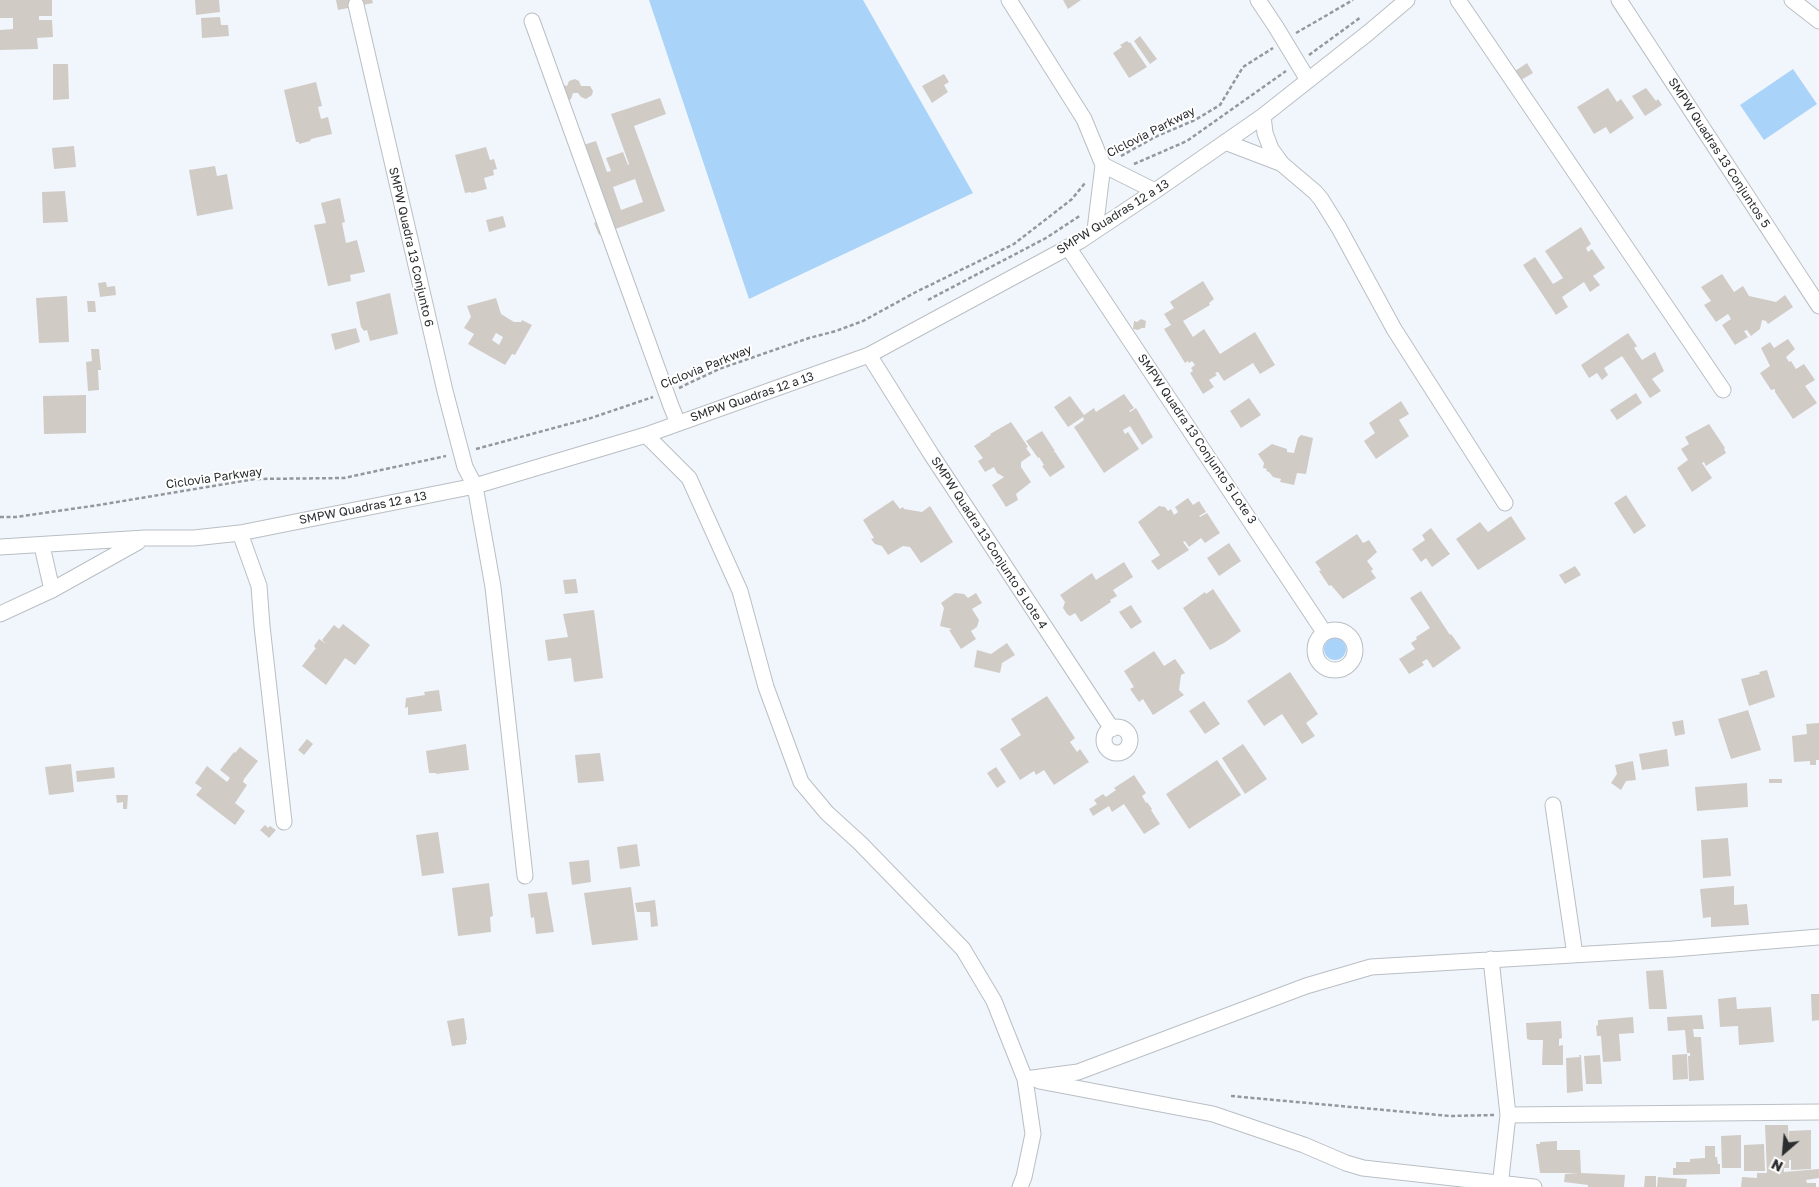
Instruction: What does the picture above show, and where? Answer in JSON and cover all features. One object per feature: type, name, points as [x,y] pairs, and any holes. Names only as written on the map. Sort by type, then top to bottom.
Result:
[{"type":"street","points":[[1009,0],[1084,119],[1103,165],[1096,230]]},
{"type":"street","points":[[1258,0],[1308,80]]},
{"type":"street","name":"SMPW Quadras 12 a 13","points":[[0,547],[42,546],[145,538],[194,538],[240,533],[476,486],[646,435],[869,355],[1068,247],[1155,192],[1263,116],[1368,33],[1406,0]]},
{"type":"street","points":[[1458,0],[1723,390]]},
{"type":"street","name":"SMPW Quadras 13 Conjuntos 5","points":[[1619,0],[1819,306]]},
{"type":"street","points":[[1792,0],[1819,21]]},
{"type":"street","name":"SMPW Quadra 13 Conjunto 6","points":[[356,5],[445,391],[465,466],[476,486],[493,586],[525,876]]},
{"type":"street","points":[[532,21],[678,423]]},
{"type":"street","points":[[1263,116],[1265,133],[1271,149],[1282,164],[1321,199],[1394,329],[1505,503]]},
{"type":"street","points":[[1225,142],[1282,164]]},
{"type":"street","points":[[1103,165],[1155,192]]},
{"type":"street","name":"SMPW Quadra 13 Conjunto 5 Lote 3","points":[[1068,247],[1324,632]]},
{"type":"street","name":"SMPW Quadra 13 Conjunto 5 Lote 4","points":[[869,355],[931,454],[1112,728]]},
{"type":"street","points":[[646,435],[689,478],[740,591],[766,687],[801,782],[827,813],[860,843],[963,949],[994,1001],[1026,1079],[1033,1134],[1024,1177],[1020,1187]]},
{"type":"street","points":[[240,533],[259,586],[284,822]]},
{"type":"street","points":[[0,614],[52,590],[145,538]]},
{"type":"street","points":[[42,546],[52,590]]},
{"type":"street","points":[[1553,805],[1575,955]]},
{"type":"street","points":[[1026,1079],[1078,1072],[1306,986],[1371,967],[1575,955],[1819,937]]},
{"type":"street","points":[[1491,960],[1508,1115],[1499,1186]]},
{"type":"street","points":[[1026,1079],[1213,1114],[1304,1145],[1346,1163],[1363,1168],[1499,1186],[1534,1187]]},
{"type":"street","points":[[1508,1115],[1819,1112]]},
{"type":"path","name":"Ciclovia Parkway","points":[[0,517],[16,517],[99,505],[255,479],[344,478],[461,452],[591,418],[686,386],[719,369],[808,338],[836,331],[863,320],[1014,244],[1072,199],[1096,168],[1220,106],[1243,67],[1353,0]]},
{"type":"path","points":[[1123,175],[1133,165],[1187,142],[1362,16]]},
{"type":"path","points":[[928,300],[1046,238],[1098,204]]},
{"type":"path","points":[[1231,1096],[1450,1116],[1508,1115]]},
{"type":"shaded area","points":[[649,0],[863,0],[973,193],[749,299]]},
{"type":"shaded area","points":[[1793,69],[1817,104],[1764,140],[1740,105]]},
{"type":"shaded area","points":[[1335,638],[1343,641],[1346,649],[1343,657],[1335,660],[1327,657],[1324,649],[1327,641]]},
{"type":"building","points":[[0,0],[52,0],[52,16],[39,16],[39,20],[52,20],[53,37],[37,38],[38,49],[0,50],[0,30],[13,29],[13,18],[0,18]]},
{"type":"building","points":[[195,0],[219,0],[220,12],[196,15]]},
{"type":"building","points":[[336,0],[372,0],[373,3],[338,10]]},
{"type":"building","points":[[1063,0],[1081,0],[1068,9]]},
{"type":"building","points":[[220,17],[221,25],[228,25],[229,36],[202,38],[201,18]]},
{"type":"building","points":[[1140,36],[1157,59],[1150,64],[1134,41]]},
{"type":"building","points":[[1127,41],[1130,42],[1147,67],[1129,78],[1113,53],[1122,47],[1120,45]]},
{"type":"building","points":[[1527,63],[1533,73],[1521,80],[1515,71]]},
{"type":"building","points":[[53,64],[68,64],[69,99],[53,100]]},
{"type":"building","points":[[944,74],[949,82],[944,85],[948,92],[932,103],[922,86]]},
{"type":"building","points":[[575,79],[579,81],[581,86],[590,86],[593,91],[592,95],[586,99],[578,93],[573,93],[567,103],[562,85],[567,86],[569,81]]},
{"type":"building","points":[[316,82],[322,106],[318,107],[321,119],[328,117],[332,134],[299,144],[299,142],[296,142],[284,90]]},
{"type":"building","points":[[1608,88],[1617,102],[1621,99],[1634,118],[1610,134],[1606,127],[1594,134],[1577,107]]},
{"type":"building","points":[[1646,88],[1656,101],[1658,99],[1662,105],[1645,116],[1632,96]]},
{"type":"building","points":[[660,98],[666,114],[634,126],[665,211],[599,235],[594,223],[603,220],[577,147],[596,141],[607,172],[611,171],[606,158],[623,152],[628,165],[611,114]],"holes":[[[635,179],[643,202],[621,210],[613,187]]]},
{"type":"building","points":[[74,146],[76,167],[54,169],[52,148]]},
{"type":"building","points":[[486,147],[490,160],[494,159],[497,169],[493,170],[494,175],[484,178],[487,189],[465,193],[455,155]]},
{"type":"building","points":[[215,166],[217,176],[227,174],[233,209],[197,216],[189,170]]},
{"type":"building","points":[[65,191],[68,222],[43,223],[42,192]]},
{"type":"building","points":[[340,198],[345,222],[342,223],[346,243],[357,240],[365,272],[350,275],[351,281],[328,286],[314,225],[326,223],[321,203]]},
{"type":"building","points":[[503,216],[506,227],[489,232],[486,220]]},
{"type":"building","points":[[1581,227],[1591,244],[1586,248],[1588,252],[1592,249],[1605,268],[1593,276],[1600,285],[1590,292],[1584,282],[1562,297],[1568,307],[1556,315],[1523,265],[1535,257],[1553,284],[1563,278],[1545,251]]},
{"type":"building","points":[[1722,274],[1734,292],[1743,286],[1749,296],[1776,302],[1785,295],[1793,307],[1768,324],[1762,320],[1760,329],[1751,336],[1747,330],[1744,331],[1748,337],[1735,345],[1722,325],[1731,319],[1728,314],[1716,322],[1704,305],[1711,301],[1701,287]]},
{"type":"building","points":[[1203,281],[1214,299],[1209,303],[1210,305],[1183,321],[1193,337],[1204,329],[1220,354],[1255,332],[1275,365],[1260,374],[1253,363],[1224,381],[1218,372],[1215,373],[1217,375],[1209,380],[1214,387],[1203,394],[1190,373],[1193,371],[1191,368],[1195,365],[1192,361],[1185,363],[1164,329],[1171,325],[1164,314],[1174,308],[1170,302]]},
{"type":"building","points":[[106,282],[107,287],[115,286],[116,295],[100,297],[98,283]]},
{"type":"building","points":[[390,293],[398,334],[370,341],[367,330],[364,331],[361,327],[356,302]]},
{"type":"building","points":[[67,296],[69,342],[39,343],[36,298]]},
{"type":"building","points":[[496,298],[501,314],[514,322],[521,322],[522,320],[532,325],[515,355],[512,354],[505,365],[468,344],[474,334],[464,328],[471,317],[467,306]],"holes":[[[496,333],[503,337],[499,345],[492,340]]]},
{"type":"building","points":[[87,301],[95,301],[96,312],[88,312]]},
{"type":"building","points":[[1141,319],[1146,321],[1145,328],[1133,329],[1134,321],[1137,322]]},
{"type":"building","points":[[356,328],[360,342],[335,350],[331,334]]},
{"type":"building","points":[[1628,333],[1637,346],[1634,348],[1642,360],[1655,352],[1664,371],[1652,379],[1661,391],[1650,398],[1622,356],[1604,368],[1608,375],[1602,380],[1597,373],[1589,378],[1581,365]]},
{"type":"building","points":[[1788,339],[1795,349],[1786,357],[1796,369],[1804,364],[1815,380],[1805,386],[1817,403],[1793,419],[1775,392],[1775,389],[1771,390],[1760,373],[1770,366],[1761,348],[1770,342],[1774,348]]},
{"type":"building","points":[[91,349],[99,349],[101,370],[98,370],[99,390],[88,391],[86,362],[92,361]]},
{"type":"building","points":[[1636,393],[1642,403],[1617,420],[1610,410]]},
{"type":"building","points":[[1124,394],[1134,408],[1129,411],[1136,408],[1153,437],[1142,445],[1130,426],[1123,430],[1125,434],[1128,432],[1139,449],[1104,473],[1074,427],[1084,420],[1083,417],[1068,427],[1054,407],[1070,396],[1084,415],[1094,408],[1096,412]]},
{"type":"building","points":[[86,395],[86,433],[44,434],[43,396]]},
{"type":"building","points":[[1249,398],[1261,415],[1241,428],[1230,411]]},
{"type":"building","points":[[1401,401],[1409,414],[1399,420],[1409,436],[1376,459],[1364,441],[1375,433],[1369,423]]},
{"type":"building","points":[[1011,422],[1028,447],[1026,448],[1031,455],[1021,462],[1021,467],[1031,482],[1016,494],[1018,500],[1006,507],[992,485],[1004,477],[997,473],[994,467],[985,472],[978,461],[983,458],[974,446]]},
{"type":"building","points":[[1709,424],[1725,448],[1726,453],[1706,466],[1704,462],[1702,463],[1712,478],[1692,492],[1677,468],[1688,460],[1681,449],[1689,444],[1685,437]]},
{"type":"building","points":[[1042,431],[1055,451],[1053,452],[1055,452],[1065,467],[1050,477],[1042,466],[1044,465],[1039,457],[1026,441]]},
{"type":"building","points":[[1301,435],[1313,438],[1306,474],[1297,473],[1294,485],[1280,482],[1281,479],[1273,477],[1266,471],[1267,469],[1263,468],[1264,463],[1258,454],[1272,444],[1287,449],[1287,452],[1294,453],[1298,438]]},
{"type":"building","points":[[1626,495],[1646,526],[1634,534],[1614,503]]},
{"type":"building","points":[[1188,498],[1193,505],[1199,501],[1206,512],[1199,516],[1207,513],[1220,533],[1205,543],[1201,538],[1189,547],[1185,541],[1183,542],[1189,550],[1158,570],[1151,561],[1160,555],[1138,522],[1159,506],[1165,507],[1168,511],[1171,509],[1174,515],[1178,512],[1175,507]]},
{"type":"building","points":[[893,500],[900,509],[903,507],[904,509],[922,512],[930,506],[953,542],[921,563],[910,547],[903,546],[888,555],[882,546],[875,544],[871,539],[874,538],[863,520]]},
{"type":"building","points":[[1511,516],[1526,539],[1478,570],[1456,539],[1480,522],[1488,532]]},
{"type":"building","points":[[1431,528],[1450,554],[1432,567],[1426,558],[1421,562],[1412,549],[1425,540],[1422,535]]},
{"type":"building","points":[[1357,534],[1363,543],[1369,540],[1377,552],[1367,561],[1373,569],[1371,571],[1376,578],[1343,599],[1331,585],[1329,586],[1315,562]]},
{"type":"building","points":[[1229,543],[1241,561],[1219,576],[1207,558]]},
{"type":"building","points":[[1124,562],[1133,577],[1113,590],[1117,596],[1110,600],[1111,602],[1081,622],[1075,613],[1070,616],[1067,614],[1063,608],[1065,602],[1060,595],[1092,573],[1096,580]]},
{"type":"building","points":[[1575,566],[1581,575],[1565,584],[1559,575]]},
{"type":"building","points":[[576,579],[578,593],[565,594],[563,580]]},
{"type":"building","points":[[1213,589],[1241,631],[1210,650],[1183,608],[1205,592],[1206,594]]},
{"type":"building","points":[[1421,591],[1450,635],[1461,648],[1433,668],[1427,659],[1422,662],[1424,665],[1409,674],[1399,659],[1415,649],[1411,643],[1417,639],[1416,637],[1430,628],[1410,598]]},
{"type":"building","points":[[955,593],[964,594],[968,598],[976,593],[982,603],[972,609],[979,620],[977,627],[971,631],[976,639],[961,649],[949,630],[952,629],[940,626],[944,608],[941,603]]},
{"type":"building","points":[[1131,605],[1142,622],[1131,629],[1119,612]]},
{"type":"building","points":[[594,610],[603,678],[574,682],[571,658],[548,661],[545,640],[568,637],[563,614]]},
{"type":"building","points":[[343,624],[370,645],[355,665],[345,658],[326,685],[302,666],[316,648],[314,646],[319,639],[326,644],[322,640],[334,625],[339,629]]},
{"type":"building","points":[[1007,643],[1015,655],[1002,663],[1000,673],[974,667],[977,650],[991,654]]},
{"type":"building","points":[[1154,651],[1164,666],[1175,659],[1185,673],[1181,675],[1179,690],[1184,695],[1153,715],[1143,699],[1139,702],[1130,689],[1134,687],[1124,671]]},
{"type":"building","points":[[1767,670],[1775,697],[1749,706],[1741,679]]},
{"type":"building","points":[[1290,672],[1318,714],[1306,723],[1315,736],[1302,744],[1282,714],[1264,726],[1247,701]]},
{"type":"building","points":[[439,690],[442,711],[408,715],[408,707],[405,708],[406,698],[425,695],[424,692]]},
{"type":"building","points":[[1047,696],[1075,738],[1070,742],[1077,752],[1080,749],[1089,762],[1054,785],[1044,770],[1036,775],[1034,771],[1020,780],[1000,749],[1021,735],[1011,719]]},
{"type":"building","points":[[1204,701],[1220,724],[1205,734],[1189,711]]},
{"type":"building","points":[[1748,710],[1761,750],[1731,759],[1718,719]]},
{"type":"building","points":[[1683,720],[1685,734],[1675,736],[1672,722]]},
{"type":"building","points":[[1819,723],[1819,760],[1816,760],[1816,765],[1810,765],[1810,761],[1794,762],[1792,736],[1807,734],[1806,724]]},
{"type":"building","points":[[307,739],[313,744],[304,755],[298,750]]},
{"type":"building","points":[[466,744],[469,770],[436,774],[429,773],[426,751]]},
{"type":"building","points":[[1243,744],[1267,779],[1245,794],[1222,758]]},
{"type":"building","points":[[240,747],[258,761],[244,779],[243,782],[247,785],[235,803],[245,811],[235,825],[196,795],[202,788],[195,783],[207,766],[227,782],[230,778],[220,770]]},
{"type":"building","points":[[1667,749],[1669,766],[1642,770],[1639,754]]},
{"type":"building","points":[[600,753],[604,781],[578,783],[575,755]]},
{"type":"building","points":[[1217,760],[1241,795],[1189,829],[1166,794]]},
{"type":"building","points":[[1633,761],[1636,780],[1626,781],[1621,790],[1611,783],[1617,774],[1615,765]]},
{"type":"building","points":[[71,764],[74,792],[49,795],[45,767]]},
{"type":"building","points":[[114,767],[115,778],[77,782],[76,771]]},
{"type":"building","points":[[996,767],[1006,782],[997,788],[987,773]]},
{"type":"building","points":[[1134,775],[1146,793],[1142,796],[1160,824],[1144,834],[1124,804],[1112,812],[1109,806],[1093,816],[1089,809],[1097,804],[1094,800],[1103,794],[1106,797],[1116,790],[1114,788]]},
{"type":"building","points":[[1769,779],[1782,779],[1782,783],[1769,783]]},
{"type":"building","points":[[1747,783],[1748,807],[1697,811],[1695,787]]},
{"type":"building","points":[[116,795],[128,795],[127,809],[123,809],[123,802],[117,803]]},
{"type":"building","points":[[265,825],[276,830],[269,838],[260,830]]},
{"type":"building","points":[[438,832],[444,873],[422,876],[416,835]]},
{"type":"building","points":[[1728,838],[1731,876],[1703,878],[1701,840]]},
{"type":"building","points":[[637,844],[640,866],[620,869],[617,847]]},
{"type":"building","points":[[589,860],[591,882],[572,885],[569,862]]},
{"type":"building","points":[[489,883],[493,916],[490,917],[491,932],[458,936],[452,888]]},
{"type":"building","points":[[1734,886],[1734,905],[1747,904],[1749,925],[1711,927],[1711,917],[1703,918],[1700,889]]},
{"type":"building","points":[[631,887],[638,940],[592,945],[584,893]]},
{"type":"building","points":[[547,892],[554,932],[536,934],[534,917],[531,918],[528,894]]},
{"type":"building","points":[[655,900],[658,926],[651,927],[650,912],[637,912],[635,903]]},
{"type":"building","points":[[1663,970],[1667,1009],[1649,1009],[1646,971]]},
{"type":"building","points":[[1811,994],[1819,994],[1819,1020],[1812,1021]]},
{"type":"building","points":[[1736,997],[1737,1009],[1771,1007],[1774,1042],[1739,1045],[1738,1026],[1720,1027],[1718,999]]},
{"type":"building","points":[[1702,1015],[1704,1029],[1693,1029],[1694,1037],[1701,1037],[1704,1080],[1689,1081],[1688,1056],[1690,1056],[1690,1053],[1687,1053],[1685,1030],[1668,1031],[1667,1017]]},
{"type":"building","points":[[1633,1017],[1634,1033],[1619,1034],[1621,1061],[1603,1062],[1601,1036],[1597,1036],[1596,1026],[1598,1025],[1598,1020]]},
{"type":"building","points":[[464,1018],[466,1044],[452,1046],[447,1021]]},
{"type":"building","points":[[1561,1021],[1562,1038],[1559,1039],[1559,1046],[1563,1045],[1563,1065],[1542,1065],[1543,1040],[1527,1039],[1526,1023]]},
{"type":"building","points":[[1687,1054],[1688,1079],[1673,1080],[1672,1055]]},
{"type":"building","points":[[1579,1055],[1581,1055],[1583,1091],[1567,1093],[1566,1058],[1580,1057]]},
{"type":"building","points":[[1600,1055],[1602,1084],[1586,1084],[1584,1056]]},
{"type":"building","points":[[1765,1125],[1788,1125],[1789,1146],[1789,1131],[1811,1130],[1811,1169],[1791,1170],[1791,1160],[1789,1160],[1789,1168],[1784,1168],[1784,1172],[1819,1169],[1819,1178],[1806,1180],[1807,1183],[1816,1183],[1816,1187],[1741,1187],[1742,1177],[1757,1178],[1757,1173],[1767,1173]]},
{"type":"building","points":[[1741,1135],[1741,1168],[1722,1168],[1721,1136]]},
{"type":"building","points":[[1557,1141],[1557,1150],[1580,1150],[1581,1173],[1625,1175],[1624,1187],[1588,1187],[1588,1185],[1564,1182],[1565,1174],[1578,1173],[1540,1173],[1536,1144]]},
{"type":"building","points":[[1764,1144],[1765,1171],[1744,1171],[1744,1145]]},
{"type":"building","points":[[1705,1146],[1715,1146],[1715,1157],[1717,1157],[1718,1164],[1720,1164],[1720,1174],[1673,1175],[1673,1168],[1676,1168],[1676,1162],[1690,1162],[1690,1159],[1705,1158]]},
{"type":"building","points":[[1645,1176],[1656,1176],[1656,1187],[1644,1187]]},
{"type":"building","points":[[1658,1177],[1687,1179],[1686,1187],[1657,1187]]}]
